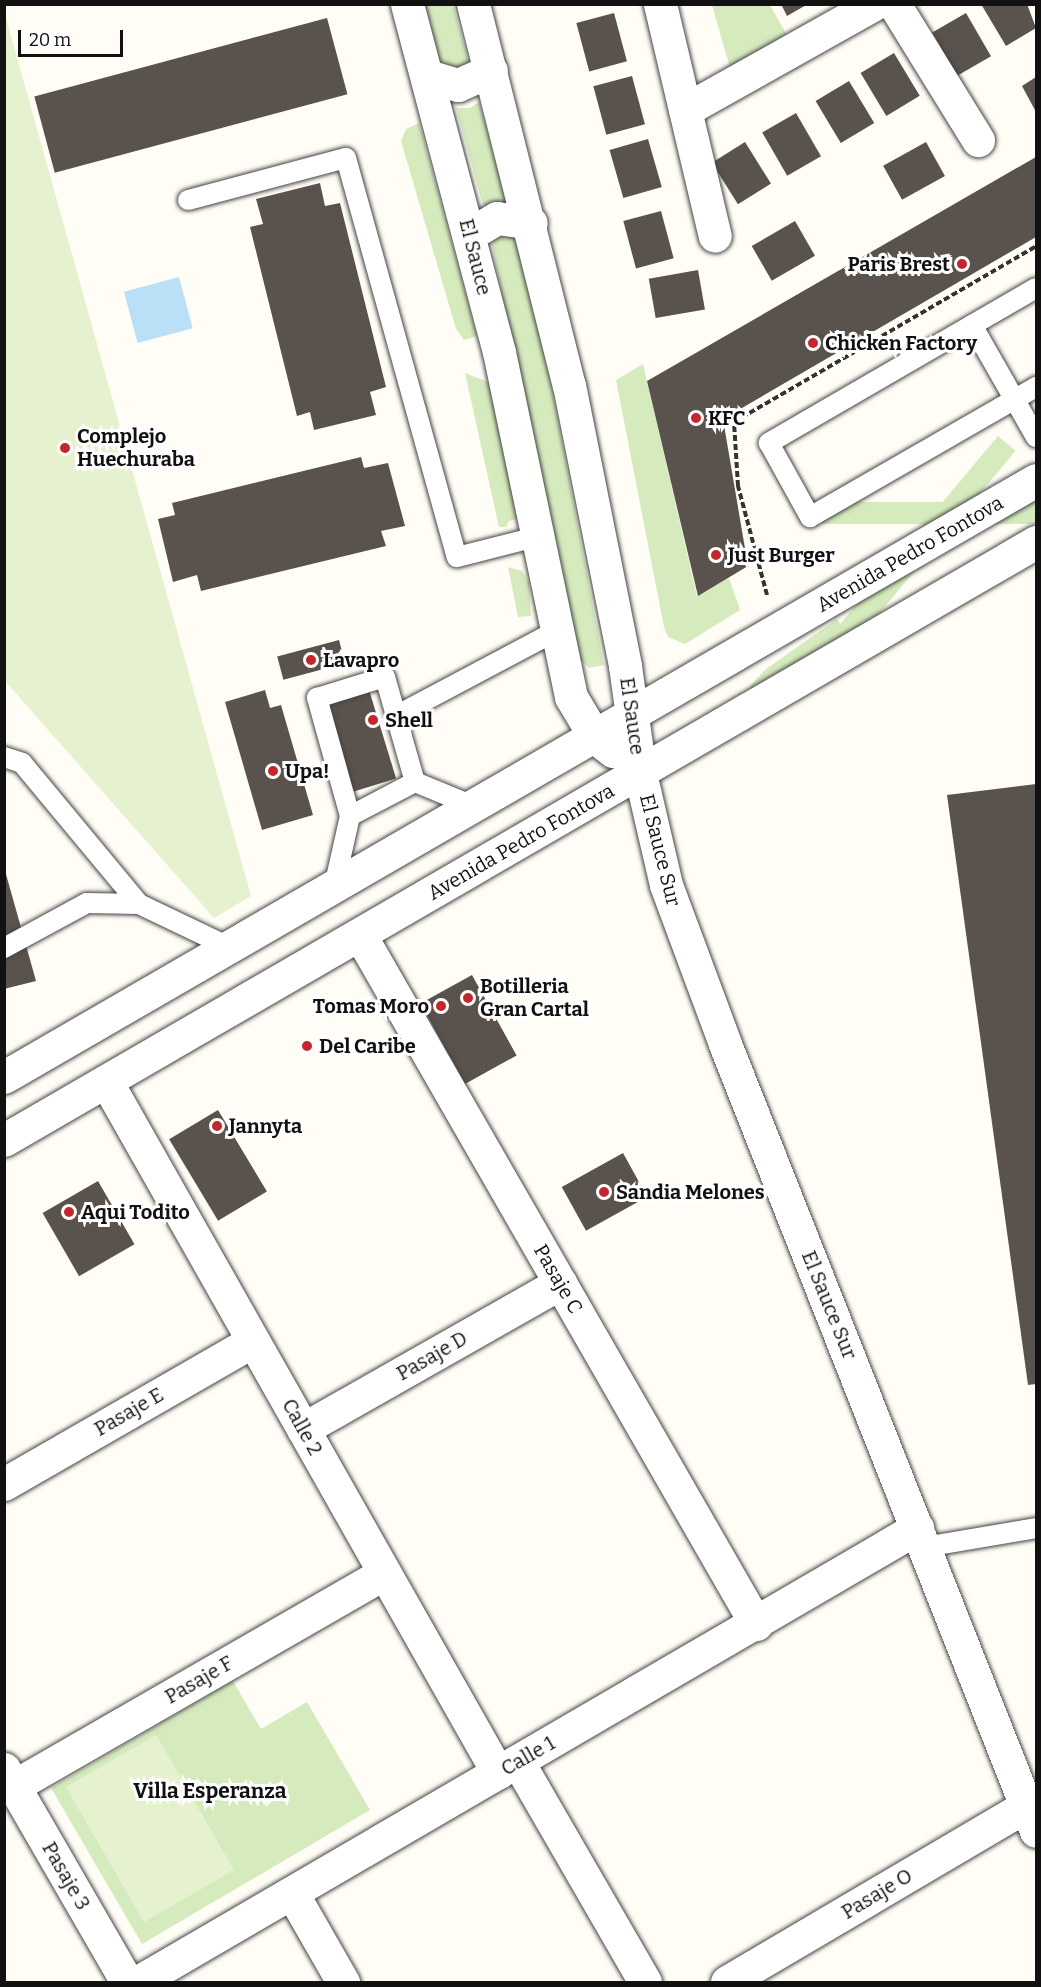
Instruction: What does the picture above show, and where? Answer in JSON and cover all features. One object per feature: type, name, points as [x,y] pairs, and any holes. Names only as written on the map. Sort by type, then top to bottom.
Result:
[{"type":"street","name":"El Sauce","points":[[407,4],[470,234],[514,418],[536,537],[571,697],[595,737],[640,772]]},
{"type":"street","name":"El Sauce","points":[[473,4],[531,223],[569,385],[633,715],[640,772]]},
{"type":"street","points":[[660,4],[715,236]]},
{"type":"street","points":[[685,110],[874,4]]},
{"type":"street","points":[[894,4],[978,140]]},
{"type":"street","points":[[428,76],[458,85],[491,70]]},
{"type":"street","points":[[470,234],[497,218],[531,223]]},
{"type":"street","name":"Avenida Pedro Fontova","points":[[4,1077],[231,948],[1036,480]]},
{"type":"street","name":"Avenida Pedro Fontova","points":[[4,1140],[1036,542]]},
{"type":"street","name":"El Sauce Sur","points":[[640,772],[666,885],[687,947],[1031,1818]]},
{"type":"street","name":"Pasaje C","points":[[360,935],[756,1624]]},
{"type":"street","name":"Calle 2","points":[[106,1082],[384,1573],[508,1767]]},
{"type":"street","name":"Pasaje D","points":[[303,1429],[560,1283]]},
{"type":"street","name":"Pasaje E","points":[[4,1484],[253,1341]]},
{"type":"street","name":"Calle 1","points":[[138,1983],[756,1624],[921,1538]]},
{"type":"street","name":"Pasaje F","points":[[9,1778],[384,1573]]},
{"type":"street","points":[[508,1767],[645,1983]]},
{"type":"street","name":"Pasaje 3","points":[[9,1778],[128,1983]]},
{"type":"street","name":"Pasaje O","points":[[727,1983],[1031,1818]]},
{"type":"street","points":[[292,1893],[343,1983]]},
{"type":"lane","points":[[188,200],[346,158],[457,556],[536,537]]},
{"type":"lane","points":[[1036,288],[769,443],[810,517],[1036,387]]},
{"type":"lane","points":[[972,325],[1036,437]]},
{"type":"lane","points":[[396,716],[556,631]]},
{"type":"lane","points":[[334,887],[351,816],[317,698],[385,676],[415,782]]},
{"type":"lane","points":[[4,757],[22,763],[139,904]]},
{"type":"lane","points":[[415,782],[473,806]]},
{"type":"lane","points":[[351,816],[415,782]]},
{"type":"lane","points":[[4,948],[87,903],[139,904],[231,948]]},
{"type":"lane","points":[[921,1538],[1036,1527]]},
{"type":"green space","points":[[424,5],[453,5],[470,67],[442,71]]},
{"type":"green space","points":[[712,5],[770,5],[792,44],[733,78]]},
{"type":"green space","name":"Complejo Huechuraba","points":[[5,14],[251,896],[214,918],[5,681]]},
{"type":"green space","points":[[479,102],[508,204],[483,205],[456,108],[470,108]]},
{"type":"green space","points":[[419,123],[477,336],[464,340],[456,329],[401,141],[406,129]]},
{"type":"green space","points":[[497,236],[511,236],[519,242],[553,394],[604,665],[589,668],[577,657],[492,245]]},
{"type":"green space","points":[[643,364],[697,596],[729,578],[740,610],[685,644],[668,637],[664,627],[616,380]]},
{"type":"green space","points":[[465,373],[488,382],[494,395],[518,519],[509,521],[506,527],[499,527]]},
{"type":"green space","points":[[998,436],[1016,451],[842,658],[824,643]]},
{"type":"green space","points":[[822,502],[1036,502],[1036,524],[822,524]]},
{"type":"green space","points":[[508,567],[522,571],[529,583],[531,616],[518,617]]},
{"type":"green space","points":[[837,619],[846,633],[751,689],[750,686],[766,669]]},
{"type":"green space","points":[[233,1681],[261,1729],[307,1702],[370,1810],[142,1944],[51,1788]]},
{"type":"green space","points":[[156,1735],[234,1870],[144,1922],[66,1787]]},
{"type":"water","points":[[179,277],[193,328],[138,343],[124,292]]},
{"type":"building","points":[[781,4],[808,4],[787,16]]},
{"type":"building","points":[[981,4],[1027,4],[1036,28],[1006,46]]},
{"type":"building","points":[[614,13],[627,61],[589,71],[576,23]]},
{"type":"building","points":[[966,13],[991,56],[957,76],[932,32]]},
{"type":"building","points":[[327,18],[347,94],[55,173],[34,96]]},
{"type":"building","points":[[894,53],[920,96],[886,116],[861,73]]},
{"type":"building","points":[[632,76],[645,124],[606,135],[593,86]]},
{"type":"building","points":[[1036,77],[1036,112],[1022,86]]},
{"type":"building","points":[[849,81],[874,123],[841,143],[816,101]]},
{"type":"building","points":[[796,113],[821,156],[787,176],[762,132]]},
{"type":"building","points":[[648,139],[662,187],[623,198],[610,150]]},
{"type":"building","points":[[745,142],[771,184],[738,204],[712,163]]},
{"type":"building","points":[[926,142],[945,176],[902,200],[883,166]]},
{"type":"building","points":[[1036,157],[1036,237],[723,419],[748,566],[698,596],[647,381]]},
{"type":"building","points":[[320,183],[325,206],[340,203],[386,387],[370,392],[376,415],[314,430],[310,412],[297,416],[250,227],[263,224],[256,199]]},
{"type":"building","points":[[661,211],[674,258],[636,268],[623,221]]},
{"type":"building","points":[[795,221],[815,256],[772,281],[752,246]]},
{"type":"building","points":[[698,270],[705,309],[656,318],[649,279]]},
{"type":"building","points":[[361,457],[364,468],[388,463],[405,526],[381,531],[386,546],[201,591],[197,575],[173,582],[158,519],[175,515],[172,503]]},
{"type":"building","name":"Lavapro","points":[[339,640],[345,663],[283,680],[277,657]]},
{"type":"building","points":[[366,680],[396,778],[353,792],[323,693]]},
{"type":"building","points":[[265,690],[270,708],[281,705],[313,815],[262,830],[225,702]]},
{"type":"building","points":[[1036,784],[1036,1384],[1028,1385],[947,795]]},
{"type":"building","points":[[4,867],[36,981],[4,989]]},
{"type":"building","points":[[472,975],[517,1055],[465,1084],[420,1004]]},
{"type":"building","points":[[218,1110],[267,1191],[218,1221],[169,1139]]},
{"type":"building","name":"Sandia Melones","points":[[623,1153],[647,1197],[586,1231],[562,1187]]},
{"type":"building","points":[[98,1181],[134,1244],[79,1276],[43,1213]]},
{"type":"place","name":"Paris Brest","points":[[962,264]]},
{"type":"place","name":"Chicken Factory","points":[[813,343]]},
{"type":"place","name":"KFC","points":[[696,418]]},
{"type":"place","name":"Complejo Huechuraba","points":[[65,448]]},
{"type":"place","name":"Just Burger","points":[[716,555]]},
{"type":"place","name":"Lavapro","points":[[311,660]]},
{"type":"place","name":"Shell","points":[[373,720]]},
{"type":"place","name":"Upa!","points":[[273,771]]},
{"type":"place","name":"Botilleria Gran Cartal","points":[[468,998]]},
{"type":"place","name":"Tomas Moro","points":[[441,1006]]},
{"type":"place","name":"Del Caribe","points":[[307,1046]]},
{"type":"place","name":"Jannyta","points":[[217,1126]]},
{"type":"place","name":"Sandia Melones","points":[[604,1192]]},
{"type":"place","name":"Aqui Todito","points":[[69,1212]]},
{"type":"district","name":"Villa Esperanza","points":[[210,1791]]}]
